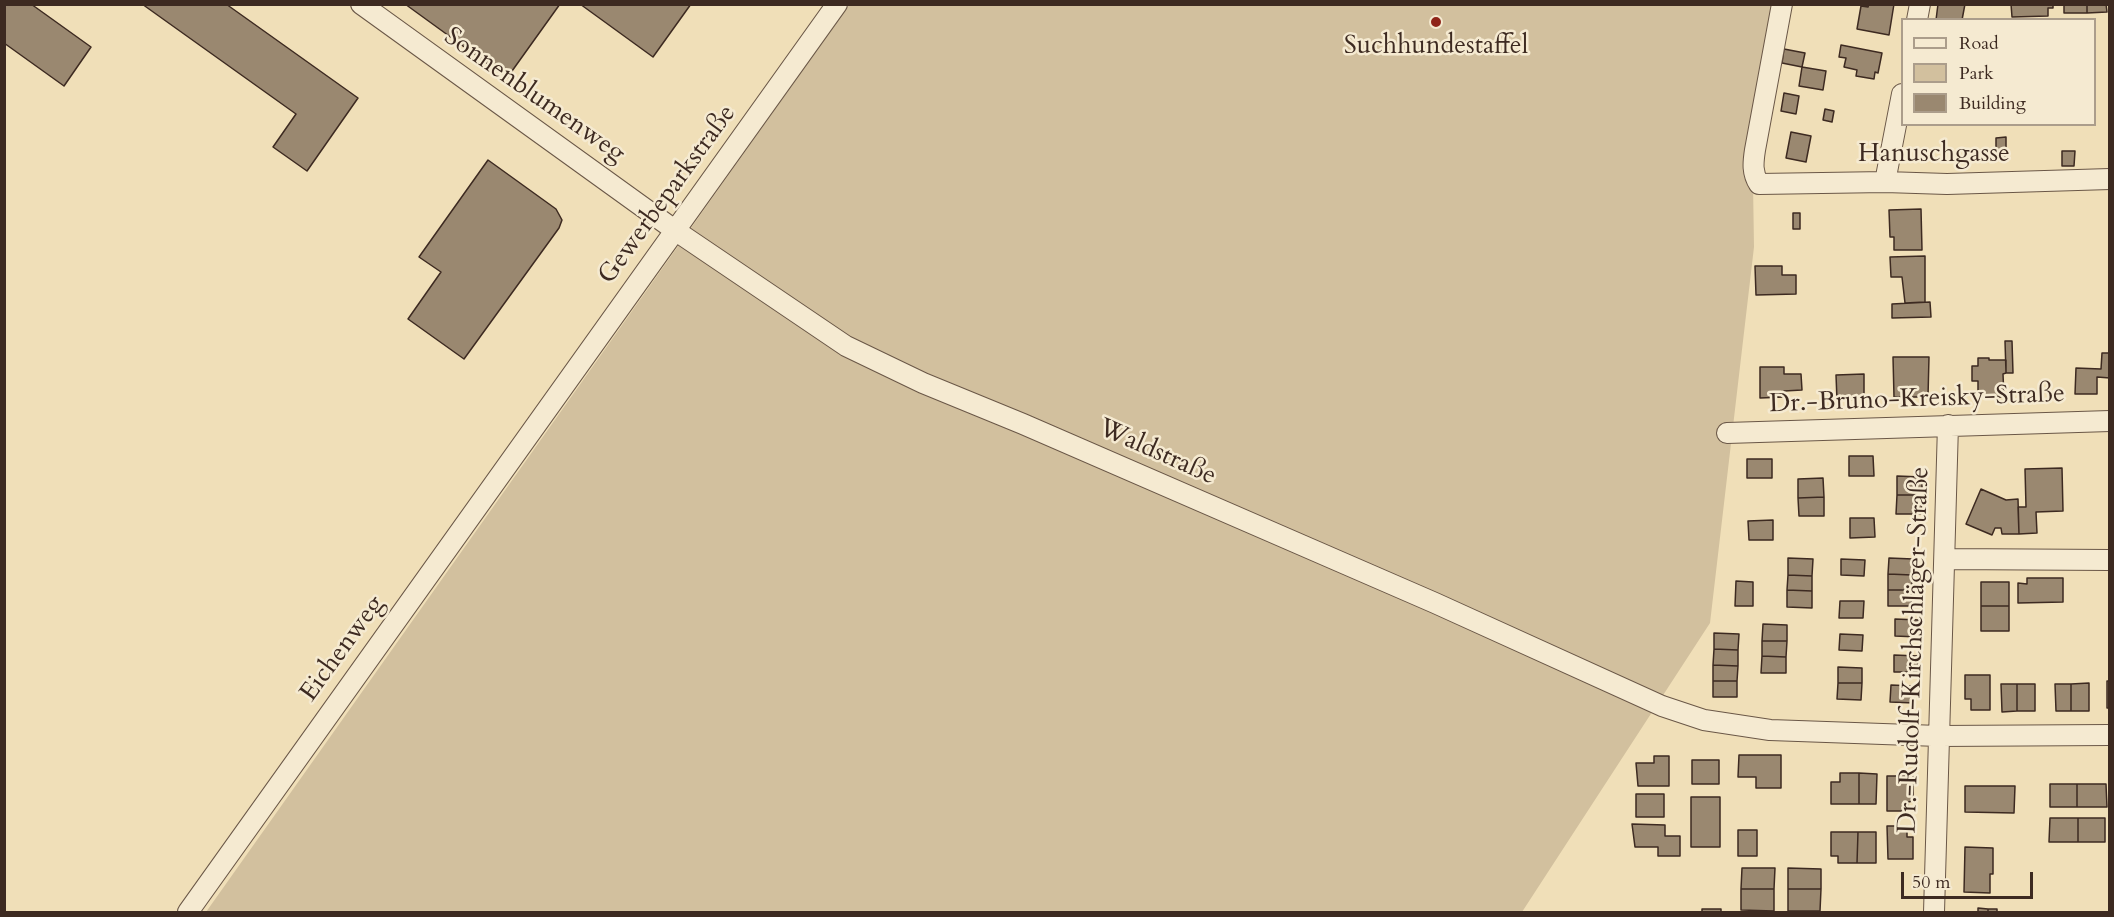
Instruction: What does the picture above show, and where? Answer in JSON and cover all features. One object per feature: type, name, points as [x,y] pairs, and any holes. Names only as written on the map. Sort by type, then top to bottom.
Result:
[{"type":"street","name":"Sonnenblumenweg","points":[[361,4],[676,231]]},
{"type":"street","name":"Gewerbeparkstraße","points":[[543,417],[837,4]]},
{"type":"street","name":"Hanuschgasse","points":[[1782,4],[1754,159],[1753,168],[1759,184],[1885,182],[1947,184],[2109,178]]},
{"type":"street","points":[[1885,182],[1901,99]]},
{"type":"street","name":"Waldstraße","points":[[676,231],[846,346],[923,383],[1436,603],[1632,694],[1687,714],[1735,726],[1770,730],[1939,736],[2109,735]]},
{"type":"street","name":"Eichenweg","points":[[188,912],[543,417]]},
{"type":"street","name":"Dr.-Bruno-Kreisky-Straße","points":[[1727,433],[2109,422]]},
{"type":"street","name":"Dr.-Rudolf-Kirchschläger-Straße","points":[[1934,912],[1948,425]]},
{"type":"street","points":[[1944,560],[2109,560]]},
{"type":"green space","points":[[849,5],[1787,5],[1753,183],[1754,247],[1710,623],[1522,912],[206,912]]},
{"type":"building","points":[[4,4],[31,4],[91,47],[64,86],[4,43]]},
{"type":"building","points":[[142,4],[226,4],[358,98],[307,171],[273,147],[296,114]]},
{"type":"building","points":[[405,4],[560,4],[507,78]]},
{"type":"building","points":[[580,4],[691,4],[653,57]]},
{"type":"building","points":[[1869,4],[1894,4],[1889,35],[1857,29],[1861,6],[1868,7]]},
{"type":"building","points":[[1938,4],[1965,4],[1962,18],[1936,18]]},
{"type":"building","points":[[2011,4],[2053,4],[2053,8],[2048,8],[2048,16],[2012,17]]},
{"type":"building","points":[[2064,4],[2087,4],[2087,13],[2064,13]]},
{"type":"building","points":[[2087,4],[2106,4],[2107,12],[2087,13]]},
{"type":"building","points":[[1841,45],[1882,53],[1878,73],[1875,72],[1874,79],[1856,76],[1857,70],[1844,67],[1846,58],[1839,57]]},
{"type":"building","points":[[1784,49],[1805,53],[1802,67],[1782,63]]},
{"type":"building","points":[[1802,67],[1826,71],[1823,90],[1799,86]]},
{"type":"building","points":[[1784,93],[1799,96],[1796,114],[1781,111]]},
{"type":"building","points":[[1825,109],[1834,111],[1832,122],[1823,120]]},
{"type":"building","points":[[1791,132],[1811,136],[1806,162],[1786,158]]},
{"type":"building","points":[[2006,137],[2006,156],[1996,156],[1996,138]]},
{"type":"building","points":[[2062,151],[2075,151],[2074,166],[2062,166]]},
{"type":"building","points":[[488,160],[556,209],[562,220],[559,228],[464,359],[408,319],[441,272],[419,257]]},
{"type":"building","points":[[1921,209],[1922,250],[1894,250],[1894,237],[1890,237],[1889,210]]},
{"type":"building","points":[[1793,213],[1800,213],[1800,229],[1793,229]]},
{"type":"building","points":[[1925,256],[1925,302],[1905,303],[1902,277],[1891,277],[1890,257]]},
{"type":"building","points":[[1755,266],[1782,266],[1782,275],[1796,275],[1796,294],[1756,295]]},
{"type":"building","points":[[1930,302],[1931,317],[1892,318],[1892,304]]},
{"type":"building","points":[[2005,341],[2012,341],[2013,373],[2006,373]]},
{"type":"building","points":[[2102,353],[2110,353],[2110,378],[2097,377],[2097,394],[2075,394],[2076,368],[2101,369]]},
{"type":"building","points":[[1893,357],[1929,357],[1928,397],[1894,397]]},
{"type":"building","points":[[1978,358],[2006,360],[2006,373],[2003,374],[2004,397],[1978,397],[1978,381],[1972,381],[1972,366],[1978,366]]},
{"type":"building","points":[[1760,367],[1784,367],[1784,374],[1801,374],[1802,390],[1784,391],[1784,397],[1760,398]]},
{"type":"building","points":[[1864,374],[1864,399],[1837,400],[1836,375]]},
{"type":"building","points":[[1849,456],[1873,456],[1874,476],[1849,476]]},
{"type":"building","points":[[1747,459],[1772,459],[1772,478],[1747,478]]},
{"type":"building","points":[[2062,468],[2063,511],[2036,512],[2037,533],[2019,534],[2018,507],[2026,507],[2025,469]]},
{"type":"building","points":[[1897,476],[1922,477],[1922,495],[1897,495]]},
{"type":"building","points":[[1823,478],[1824,497],[1798,498],[1798,479]]},
{"type":"building","points":[[1981,489],[2006,500],[2018,499],[2019,534],[2002,534],[2001,528],[1995,528],[1992,535],[1966,524]]},
{"type":"building","points":[[1897,495],[1922,495],[1921,514],[1896,514]]},
{"type":"building","points":[[1824,497],[1824,516],[1799,516],[1798,498]]},
{"type":"building","points":[[1850,518],[1874,518],[1875,537],[1850,538]]},
{"type":"building","points":[[1773,520],[1773,540],[1749,540],[1748,521]]},
{"type":"building","points":[[1788,558],[1813,559],[1812,576],[1788,575]]},
{"type":"building","points":[[1889,558],[1913,559],[1912,575],[1888,574]]},
{"type":"building","points":[[1841,559],[1865,560],[1864,576],[1841,575]]},
{"type":"building","points":[[1888,574],[1912,575],[1912,590],[1888,590]]},
{"type":"building","points":[[1788,575],[1812,576],[1812,591],[1787,590]]},
{"type":"building","points":[[2027,578],[2063,578],[2063,602],[2018,603],[2018,583],[2027,584]]},
{"type":"building","points":[[1736,581],[1753,582],[1753,606],[1735,606]]},
{"type":"building","points":[[1981,582],[2009,582],[2009,606],[1981,606]]},
{"type":"building","points":[[1787,590],[1812,591],[1812,608],[1787,607]]},
{"type":"building","points":[[1888,590],[1912,590],[1911,606],[1888,606]]},
{"type":"building","points":[[1840,601],[1864,601],[1863,618],[1839,618]]},
{"type":"building","points":[[1981,606],[2009,606],[2009,631],[1981,631]]},
{"type":"building","points":[[1895,619],[1919,620],[1918,637],[1895,636]]},
{"type":"building","points":[[1763,624],[1787,625],[1787,641],[1762,641]]},
{"type":"building","points":[[1714,633],[1739,634],[1738,650],[1714,649]]},
{"type":"building","points":[[1840,634],[1863,635],[1862,651],[1839,650]]},
{"type":"building","points":[[1762,641],[1787,641],[1786,657],[1762,656]]},
{"type":"building","points":[[1714,649],[1738,650],[1738,666],[1713,665]]},
{"type":"building","points":[[1894,655],[1918,656],[1918,672],[1894,672]]},
{"type":"building","points":[[1762,656],[1786,657],[1786,673],[1761,673]]},
{"type":"building","points":[[1713,665],[1738,666],[1737,681],[1713,681]]},
{"type":"building","points":[[1838,667],[1862,668],[1862,683],[1838,683]]},
{"type":"building","points":[[1965,675],[1990,675],[1990,710],[1971,710],[1971,699],[1965,699]]},
{"type":"building","points":[[1713,681],[1737,681],[1737,697],[1713,697]]},
{"type":"building","points":[[2107,681],[2110,681],[2110,708],[2107,708]]},
{"type":"building","points":[[1838,683],[1862,683],[1861,700],[1837,699]]},
{"type":"building","points":[[2089,683],[2089,711],[2071,711],[2071,684]]},
{"type":"building","points":[[2001,684],[2017,684],[2017,711],[2002,712]]},
{"type":"building","points":[[2017,684],[2035,684],[2035,711],[2017,711]]},
{"type":"building","points":[[2055,684],[2071,684],[2071,711],[2056,711]]},
{"type":"building","points":[[1891,685],[1914,686],[1914,703],[1890,702]]},
{"type":"building","points":[[1739,755],[1781,755],[1781,788],[1756,788],[1756,777],[1738,777]]},
{"type":"building","points":[[1654,756],[1669,756],[1669,786],[1638,786],[1636,763],[1654,763]]},
{"type":"building","points":[[1692,760],[1719,760],[1719,784],[1692,784]]},
{"type":"building","points":[[1840,773],[1859,773],[1859,804],[1831,804],[1831,782],[1840,782]]},
{"type":"building","points":[[1859,773],[1877,774],[1876,804],[1859,804]]},
{"type":"building","points":[[1887,776],[1913,776],[1913,801],[1908,802],[1908,811],[1887,811]]},
{"type":"building","points":[[2050,784],[2077,784],[2077,807],[2050,807]]},
{"type":"building","points":[[2077,784],[2106,784],[2107,807],[2077,807]]},
{"type":"building","points":[[1965,786],[2015,786],[2014,813],[1965,812]]},
{"type":"building","points":[[1636,794],[1664,794],[1664,817],[1636,817]]},
{"type":"building","points":[[1691,797],[1720,797],[1720,847],[1691,847]]},
{"type":"building","points":[[2050,818],[2078,818],[2078,842],[2049,842]]},
{"type":"building","points":[[2078,818],[2105,818],[2105,842],[2078,842]]},
{"type":"building","points":[[1632,824],[1665,825],[1665,836],[1680,836],[1680,856],[1658,856],[1658,847],[1635,847]]},
{"type":"building","points":[[1887,826],[1907,826],[1907,837],[1913,837],[1913,859],[1888,859]]},
{"type":"building","points":[[1738,830],[1757,830],[1757,856],[1738,856]]},
{"type":"building","points":[[1831,832],[1858,832],[1857,863],[1838,863],[1838,856],[1831,856]]},
{"type":"building","points":[[1858,832],[1876,832],[1876,863],[1857,863]]},
{"type":"building","points":[[1965,847],[1993,848],[1990,893],[1964,892]]},
{"type":"building","points":[[1742,868],[1775,868],[1774,889],[1741,889]]},
{"type":"building","points":[[1788,868],[1821,869],[1821,889],[1788,889]]},
{"type":"building","points":[[1741,889],[1774,889],[1774,911],[1741,910]]},
{"type":"building","points":[[1788,889],[1821,889],[1820,911],[1788,911]]},
{"type":"building","points":[[1978,908],[1988,909],[1988,912],[1978,912]]},
{"type":"building","points":[[1702,909],[1721,909],[1721,912],[1702,912]]},
{"type":"building","points":[[1988,909],[1997,909],[1997,912],[1988,912]]},
{"type":"place","name":"Suchhundestaffel","points":[[1436,22]]}]
